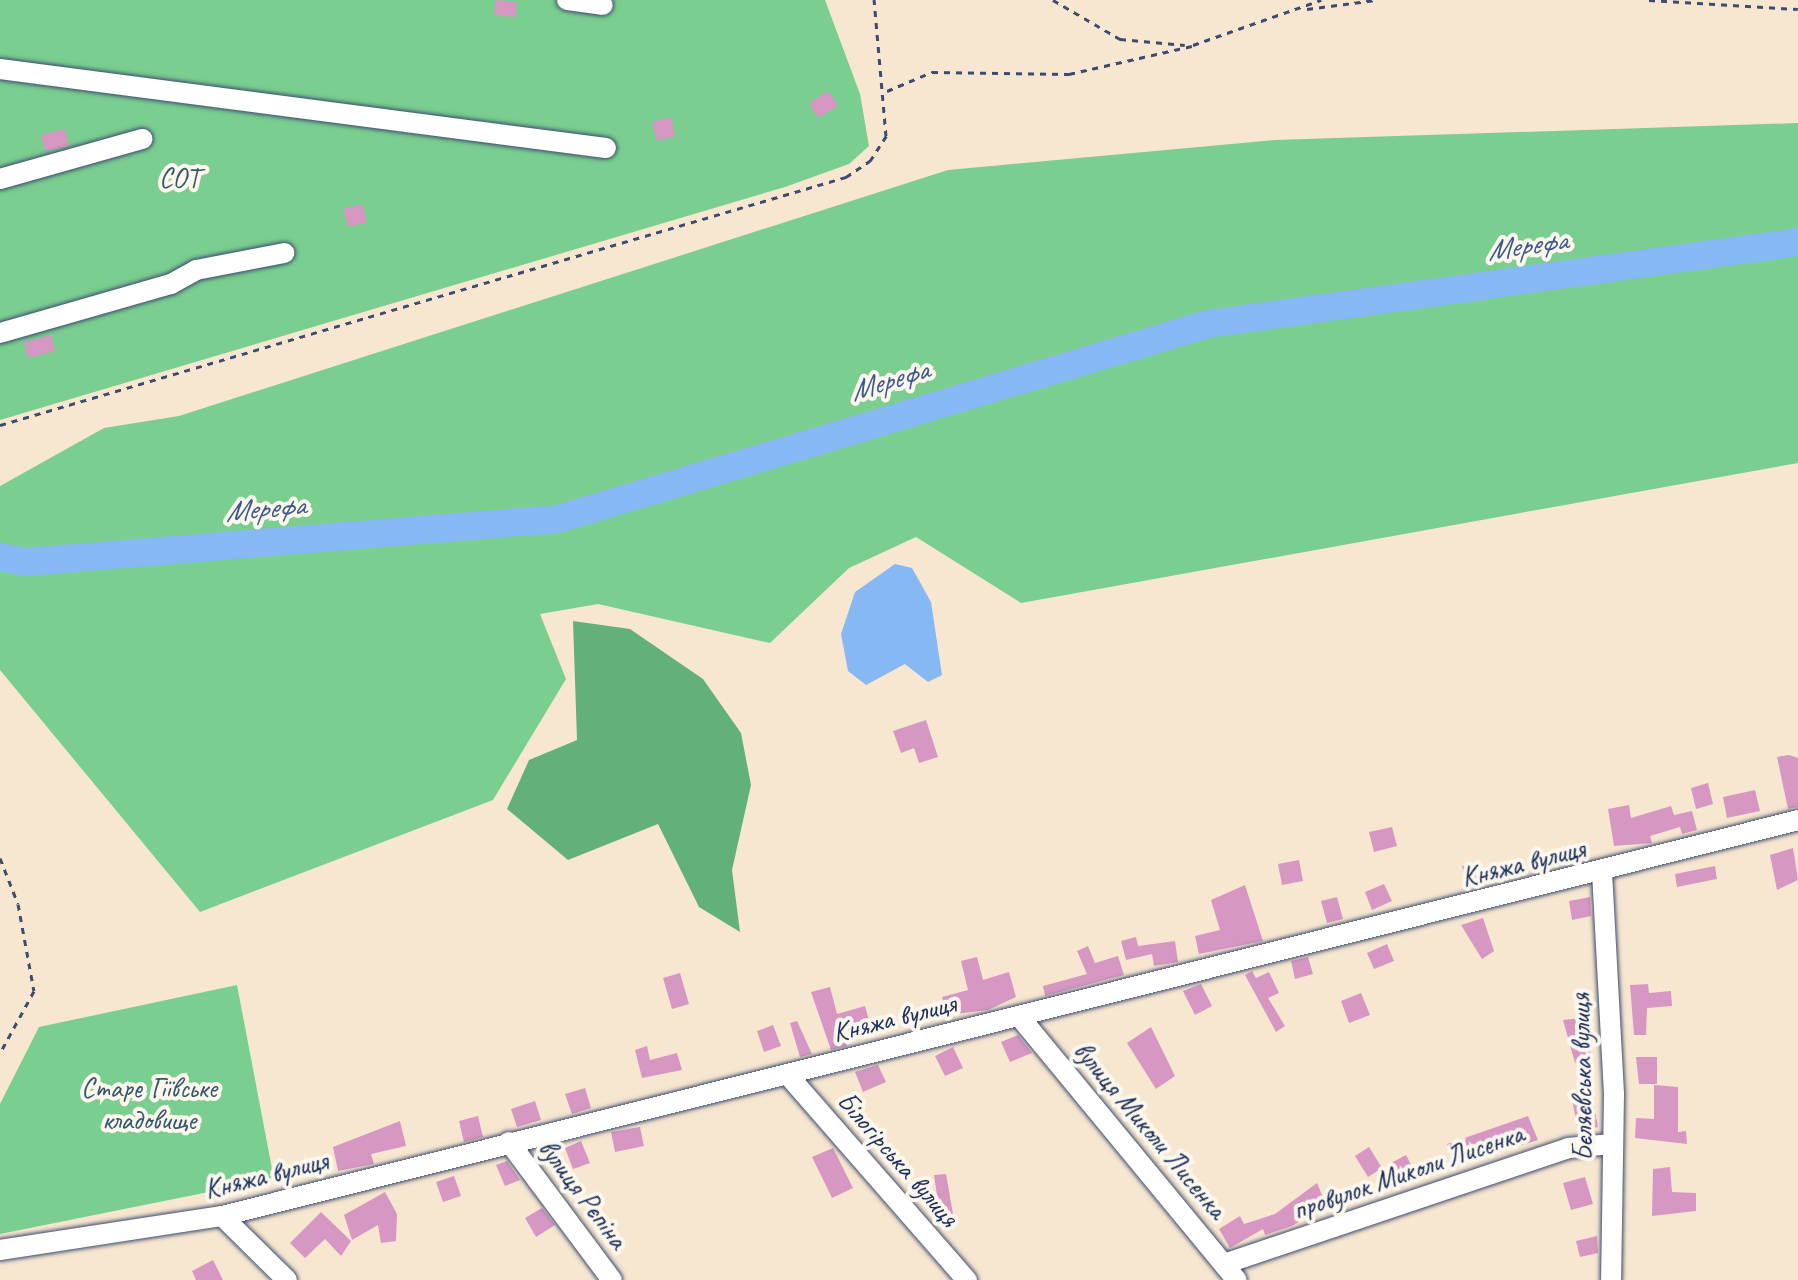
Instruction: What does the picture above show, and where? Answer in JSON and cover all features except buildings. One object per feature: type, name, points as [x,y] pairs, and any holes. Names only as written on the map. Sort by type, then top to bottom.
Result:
[{"type":"street","points":[[567,0],[603,5]]},
{"type":"street","points":[[0,69],[606,148]]},
{"type":"street","points":[[0,179],[142,139]]},
{"type":"street","points":[[0,333],[171,284],[196,270],[284,253]]},
{"type":"street","name":"Княжа вулиця","points":[[0,1250],[222,1216],[1602,872],[1798,820]]},
{"type":"street","name":"Бєляєвська вулиця","points":[[1602,872],[1612,1144],[1611,1280]]},
{"type":"street","name":"вулиця Миколи Лисенка","points":[[1019,1016],[1231,1272]]},
{"type":"street","name":"Білогірська вулиця","points":[[787,1074],[967,1280]]},
{"type":"street","name":"вулиця Рєпіна","points":[[509,1142],[612,1280]]},
{"type":"street","name":"провулок Миколи Лисенка","points":[[1231,1272],[1568,1148],[1612,1144]]},
{"type":"street","points":[[222,1216],[287,1280]]},
{"type":"path","points":[[0,425],[846,177],[870,161],[886,136],[886,91],[874,0]]},
{"type":"path","points":[[1053,0],[1120,39],[1192,46]]},
{"type":"path","points":[[1303,10],[1321,0]]},
{"type":"path","points":[[886,91],[932,72],[1069,74],[1192,46],[1303,10],[1375,0]]},
{"type":"path","points":[[1649,0],[1798,9]]},
{"type":"path","points":[[0,858],[18,904],[34,991],[0,1053]]},
{"type":"green space","name":"СОТ","points":[[0,0],[825,0],[860,94],[869,146],[849,164],[785,187],[0,420]]},
{"type":"green space","points":[[1798,123],[1798,463],[1021,603],[916,537],[849,568],[770,643],[598,604],[540,614],[566,679],[493,800],[200,912],[0,670],[0,486],[104,428],[179,416],[948,170],[1275,140]]},
{"type":"green space","points":[[573,621],[630,629],[703,679],[741,733],[751,785],[732,870],[740,932],[699,907],[658,824],[568,860],[507,809],[529,760],[577,740]]},
{"type":"green space","name":"Старе Гіївське кладовище","points":[[237,985],[274,1179],[0,1234],[0,1104],[39,1027]]},
{"type":"water","points":[[895,564],[912,568],[931,602],[942,675],[928,682],[905,664],[866,685],[848,671],[841,634],[855,592]]},
{"type":"waterway","name":"Мерефа","points":[[0,557],[26,562],[558,519],[1208,324],[1798,242]]}]
